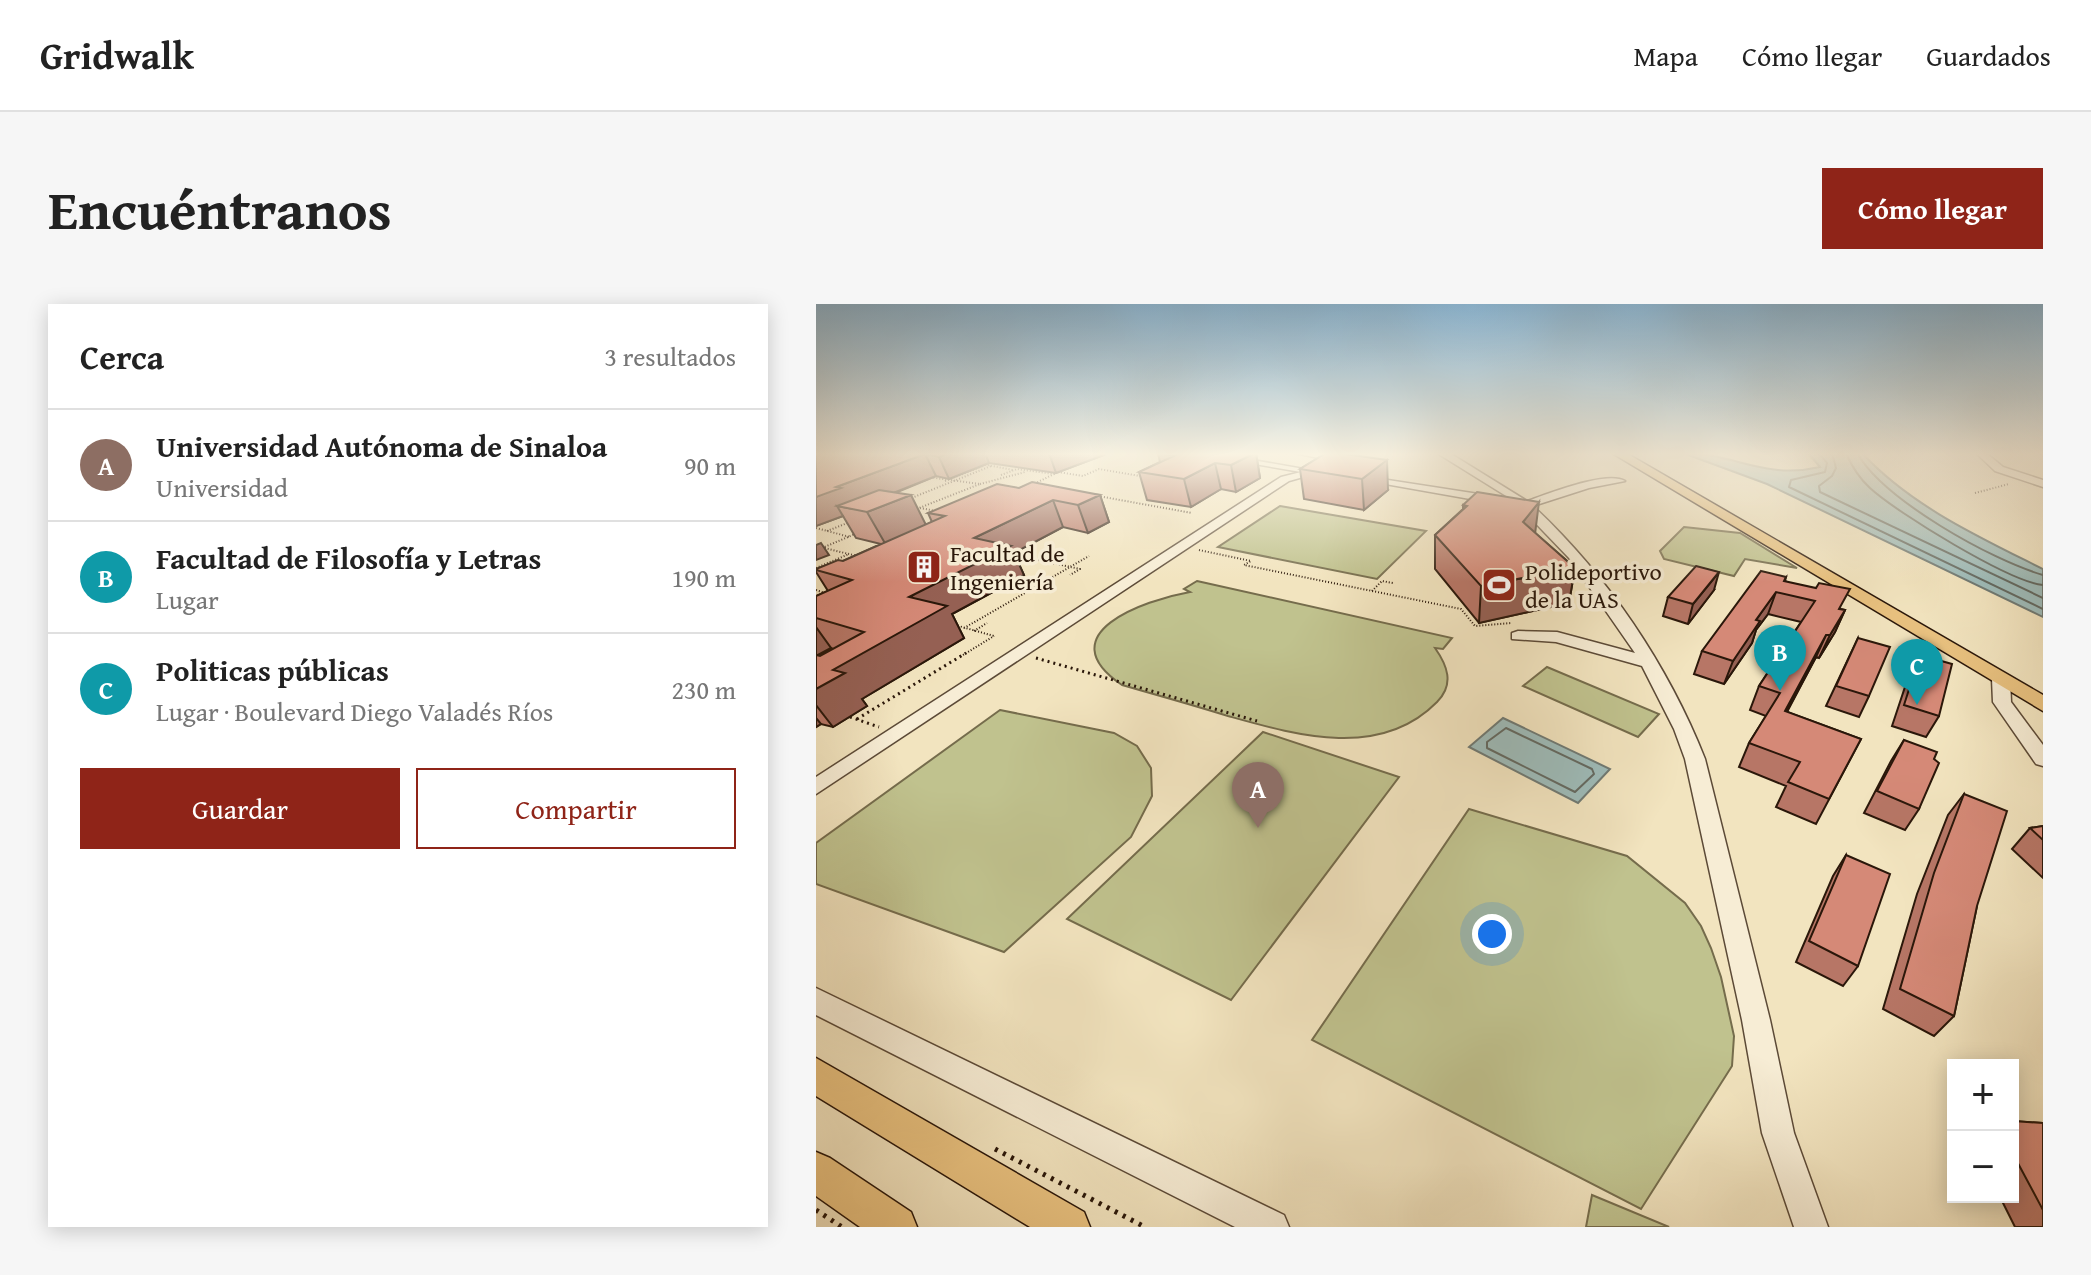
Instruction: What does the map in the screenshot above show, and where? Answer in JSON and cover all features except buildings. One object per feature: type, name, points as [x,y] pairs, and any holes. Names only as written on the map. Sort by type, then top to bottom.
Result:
[{"type":"main road","points":[[1691,496],[2043,704]]},
{"type":"main road","points":[[1711,496],[2043,686]]},
{"type":"main road","points":[[816,1076],[1069,1227]]},
{"type":"main road","points":[[816,1172],[896,1227]]},
{"type":"street","points":[[816,787],[1184,547],[1253,496]]},
{"type":"street","points":[[1469,496],[1526,505],[1553,496]]},
{"type":"street","points":[[1512,496],[1526,505],[1589,576],[1648,662],[1685,728],[1756,1020],[1778,1133],[1811,1227]]},
{"type":"street","points":[[1518,636],[1557,637],[1648,662]]},
{"type":"street","points":[[2001,679],[2002,702],[2034,738],[2043,759]]},
{"type":"street","points":[[816,1001],[1272,1227]]},
{"type":"path","points":[[897,503],[915,496]]},
{"type":"path","points":[[906,514],[950,496]]},
{"type":"path","points":[[1097,496],[1192,513]]},
{"type":"path","points":[[908,506],[947,513]]},
{"type":"path","points":[[827,531],[855,520]]},
{"type":"path","points":[[816,528],[850,537]]},
{"type":"path","points":[[822,548],[864,531]]},
{"type":"path","points":[[816,546],[863,558]]},
{"type":"path","points":[[1184,547],[1251,561],[1244,565],[1461,609],[1475,626],[1511,623],[1518,636]]},
{"type":"path","points":[[816,568],[849,554]]},
{"type":"path","points":[[1011,554],[1080,569],[1070,575]]},
{"type":"path","points":[[964,628],[1089,556]]},
{"type":"path","points":[[1372,591],[1382,581],[1393,583]]},
{"type":"path","points":[[816,590],[828,594]]},
{"type":"path","points":[[974,631],[987,623]]},
{"type":"path","points":[[857,719],[994,636],[952,624]]},
{"type":"path","points":[[1021,653],[1257,721]]},
{"type":"path","points":[[850,717],[897,733]]},
{"type":"path","points":[[984,1143],[1145,1227]]},
{"type":"path","points":[[816,1210],[842,1227]]},
{"type":"green space","points":[[1280,506],[1426,531],[1377,579],[1218,547]]},
{"type":"green space","points":[[1684,527],[1740,533],[1797,568],[1745,559],[1734,576],[1664,559],[1660,551]]},
{"type":"green space","points":[[1197,581],[1452,638],[1443,649],[1435,648],[1446,668],[1447,681],[1443,695],[1414,720],[1390,731],[1364,737],[1337,738],[1281,730],[1122,685],[1102,667],[1095,650],[1098,635],[1128,611],[1190,592],[1184,589]]},
{"type":"green space","points":[[1547,667],[1659,714],[1638,737],[1523,686]]},
{"type":"green space","points":[[1000,710],[1114,733],[1137,746],[1151,768],[1152,796],[1131,837],[1004,952],[816,884],[816,843]]},
{"type":"green space","points":[[1263,732],[1399,777],[1231,1000],[1067,919]]},
{"type":"green space","points":[[1469,809],[1627,856],[1685,903],[1711,948],[1734,1036],[1732,1066],[1641,1209],[1312,1040]]},
{"type":"green space","points":[[1592,1195],[1669,1227],[1586,1227]]},
{"type":"water","points":[[1792,496],[1912,496],[1947,519],[2043,569],[2043,617]]},
{"type":"water","points":[[1503,718],[1610,769],[1578,803],[1469,747]]},
{"type":"place","name":"Facultad de Ingeniería","points":[[924,567]]},
{"type":"place","name":"Polideportivo de la UAS","points":[[1499,585]]},
{"type":"place","name":"Facultad de Filosofía y Letras","points":[[1780,691]]},
{"type":"place","name":"Politicas públicas","points":[[1917,705]]},
{"type":"place","name":"Universidad Autónoma de Sinaloa","points":[[1258,828]]}]
